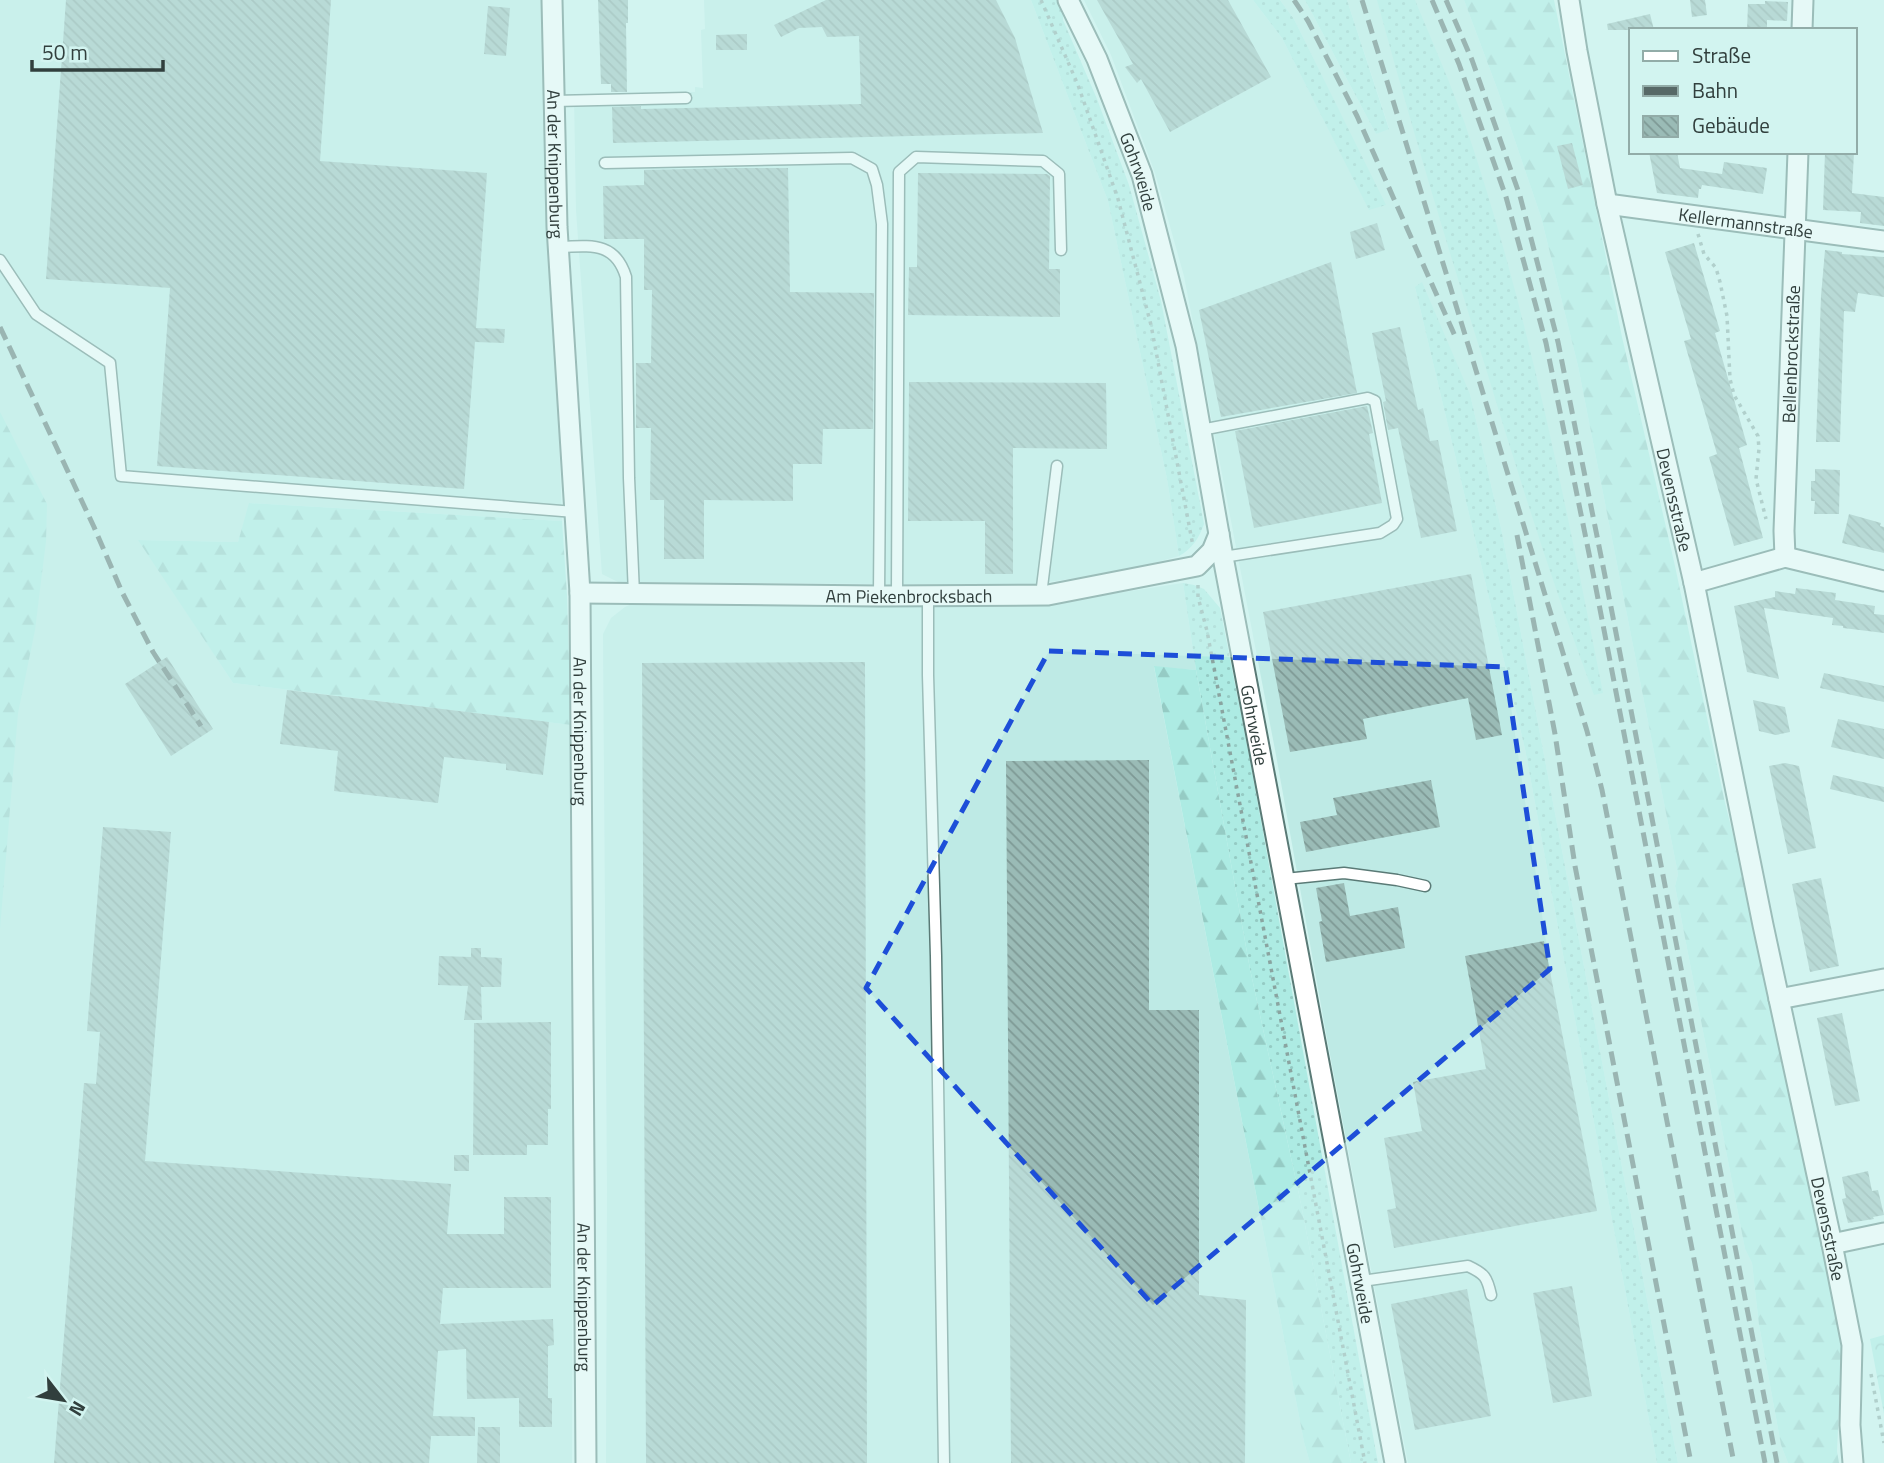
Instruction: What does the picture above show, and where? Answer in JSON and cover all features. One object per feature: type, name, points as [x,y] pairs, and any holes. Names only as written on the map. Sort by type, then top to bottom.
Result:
[{"type":"street","name":"An der Knippenburg","points":[[552,0],[558,247],[580,593],[586,1463]]},
{"type":"street","name":"Devensstraße","points":[[1569,0],[1607,204],[1694,583],[1852,1345],[1850,1424],[1853,1463]]},
{"type":"street","points":[[1802,28],[1803,0]]},
{"type":"street","name":"Gohrweide","points":[[1070,1],[1097,59],[1142,175],[1186,346],[1223,557],[1395,1463]]},
{"type":"street","name":"Bellenbrockstraße","points":[[1785,557],[1798,154]]},
{"type":"street","name":"Kellermannstraße","points":[[1607,204],[1884,241]]},
{"type":"street","name":"Am Piekenbrocksbach","points":[[580,593],[1041,595],[1196,566],[1212,551],[1219,534]]},
{"type":"street","points":[[1694,583],[1785,557],[1884,581]]},
{"type":"street","points":[[1779,999],[1884,979]]},
{"type":"street","points":[[1832,1244],[1884,1233]]},
{"type":"lane","points":[[554,101],[686,98]]},
{"type":"lane","points":[[888,596],[900,172],[916,157],[1043,161],[1059,174],[1061,250]]},
{"type":"lane","points":[[605,163],[852,158],[872,169],[882,224],[888,596]]},
{"type":"lane","points":[[558,247],[602,248],[616,256],[626,277],[634,594]]},
{"type":"lane","points":[[0,260],[36,314],[110,363],[121,477],[575,512]]},
{"type":"lane","points":[[1201,430],[1368,398],[1376,401],[1396,519],[1393,525],[1380,533],[1223,557]]},
{"type":"lane","points":[[1041,595],[1057,466]]},
{"type":"lane","points":[[928,595],[944,1463]]},
{"type":"lane","points":[[1284,879],[1343,873],[1425,886]]},
{"type":"lane","points":[[1362,1281],[1468,1266],[1487,1279],[1491,1295]]},
{"type":"path","name":"Gohrweide","points":[[1041,0],[1077,85],[1118,199],[1151,325],[1191,531]]},
{"type":"path","points":[[1692,215],[1704,254],[1716,268],[1720,282],[1727,316],[1730,379],[1734,395],[1758,436],[1756,479],[1765,518],[1769,524],[1784,531]]},
{"type":"path","name":"Gohrweide","points":[[1200,606],[1207,631],[1365,1463]]},
{"type":"highlighted area","points":[[1049,651],[1505,667],[1550,969],[1153,1305],[866,988]]},
{"type":"shaded area","points":[[0,0],[543,0],[562,521],[250,503],[238,542],[139,540],[233,683],[571,725],[572,1463],[0,1463]]},
{"type":"shaded area","points":[[704,0],[1031,0],[1108,201],[1167,479],[1179,556],[1125,571],[1027,585],[618,582],[602,574],[576,210],[574,95],[695,92],[695,87],[703,88],[701,30],[705,29]]},
{"type":"shaded area","points":[[1084,0],[1253,0],[1282,38],[1369,209],[1385,205],[1294,19],[1280,0],[1305,0],[1376,134],[1389,128],[1347,0],[1464,0],[1541,217],[1578,366],[1678,874],[1675,886],[1745,1249],[1752,1263],[1759,1325],[1781,1445],[1788,1463],[1678,1463],[1501,528],[1470,394],[1415,287],[1525,749],[1657,1463],[1408,1463],[1184,276],[1155,173],[1111,55]]},
{"type":"shaded area","points":[[1183,583],[1196,670],[1154,667],[1310,1463],[606,1463],[603,634],[611,618],[634,603],[1046,604]]},
{"type":"green space","points":[[1031,0],[1058,0],[1063,9],[1063,20],[1097,99],[1129,185],[1161,301],[1204,524],[1194,543],[1179,556],[1167,479],[1108,201]]},
{"type":"green space","points":[[1253,0],[1280,0],[1294,19],[1386,205],[1369,210],[1282,38]]},
{"type":"green space","points":[[1305,0],[1347,0],[1389,129],[1376,134]]},
{"type":"green space","points":[[1377,0],[1415,0],[1465,124],[1508,264],[1526,335],[1559,477],[1603,693],[1594,695],[1538,534],[1444,233]]},
{"type":"green space","points":[[1464,0],[1554,0],[1622,337],[1675,566],[1725,803],[1776,1004],[1822,1225],[1842,1347],[1837,1451],[1839,1463],[1788,1463],[1781,1445],[1759,1325],[1752,1263],[1745,1249],[1675,886],[1678,874],[1578,366],[1541,217]]},
{"type":"green space","points":[[1422,282],[1470,394],[1501,528],[1678,1463],[1657,1463],[1525,749],[1415,287]]},
{"type":"green space","points":[[0,412],[47,504],[46,541],[35,630],[18,713],[0,929]]},
{"type":"green space","points":[[249,503],[562,521],[571,725],[233,683],[138,540],[238,542]]},
{"type":"green space","points":[[1183,583],[1204,589],[1220,608],[1378,1463],[1351,1463],[1300,1199],[1250,969]]},
{"type":"green space","points":[[1154,666],[1196,670],[1250,969],[1300,1199],[1351,1463],[1310,1463],[1304,1442]]},
{"type":"green space","points":[[1884,1335],[1884,1414],[1870,1339]]},
{"type":"building","points":[[66,0],[331,0],[320,161],[487,173],[476,328],[505,329],[504,343],[475,342],[464,489],[157,466],[170,288],[46,279]]},
{"type":"building","points":[[598,0],[628,0],[627,92],[611,92],[611,84],[601,84]]},
{"type":"building","points":[[826,0],[996,0],[1015,38],[1043,133],[613,143],[612,107],[641,106],[641,109],[861,104],[859,36],[827,37],[822,27],[799,28],[781,37],[774,25]]},
{"type":"building","points":[[1097,0],[1228,0],[1271,77],[1170,132],[1141,79],[1137,83],[1125,67],[1133,64]]},
{"type":"building","points":[[1690,0],[1705,0],[1707,15],[1692,17]]},
{"type":"building","points":[[1765,1],[1788,2],[1787,21],[1767,20],[1767,28],[1747,28],[1748,4],[1765,4]]},
{"type":"building","points":[[488,6],[510,8],[506,56],[484,54]]},
{"type":"building","points":[[1650,14],[1654,28],[1608,30],[1607,24]]},
{"type":"building","points":[[747,34],[747,50],[716,50],[716,35]]},
{"type":"building","points":[[1572,143],[1583,185],[1568,189],[1557,146]]},
{"type":"building","points":[[1649,154],[1677,154],[1680,168],[1722,174],[1724,162],[1767,168],[1763,194],[1702,185],[1698,198],[1657,193]]},
{"type":"building","points":[[1825,154],[1854,154],[1852,193],[1884,197],[1884,226],[1860,223],[1861,212],[1823,210]]},
{"type":"building","points":[[788,168],[790,292],[874,293],[873,429],[823,429],[822,464],[793,464],[793,501],[704,500],[704,559],[664,559],[664,500],[650,500],[651,428],[636,428],[636,363],[651,363],[652,290],[644,290],[644,239],[604,239],[603,186],[644,185],[644,170]]},
{"type":"building","points":[[918,173],[1050,176],[1049,269],[1060,269],[1060,317],[908,315],[909,267],[917,267]]},
{"type":"building","points":[[1377,223],[1385,250],[1356,259],[1350,232]]},
{"type":"building","points":[[1694,243],[1720,331],[1715,333],[1747,445],[1739,448],[1763,538],[1734,546],[1709,457],[1717,454],[1684,341],[1691,339],[1665,252]]},
{"type":"building","points":[[1825,250],[1884,257],[1884,297],[1858,293],[1855,312],[1844,311],[1840,442],[1816,442]]},
{"type":"building","points":[[1331,262],[1357,393],[1221,417],[1199,310]]},
{"type":"building","points":[[1400,327],[1418,410],[1423,408],[1430,441],[1438,440],[1457,531],[1421,538],[1398,428],[1388,430],[1383,402],[1386,401],[1372,333]]},
{"type":"building","points":[[909,382],[1106,383],[1107,449],[1013,448],[1013,574],[985,574],[985,521],[908,521]]},
{"type":"building","points":[[1367,406],[1373,433],[1369,434],[1382,503],[1254,528],[1235,431]]},
{"type":"building","points":[[1815,469],[1840,470],[1839,514],[1814,514],[1815,501],[1811,501],[1811,481],[1815,481]]},
{"type":"building","points":[[1849,514],[1881,523],[1880,526],[1884,527],[1884,553],[1842,543]]},
{"type":"building","points":[[1471,574],[1502,735],[1476,740],[1468,698],[1363,719],[1367,739],[1290,752],[1263,612]]},
{"type":"building","points":[[1796,588],[1836,593],[1835,600],[1875,606],[1874,614],[1884,615],[1884,633],[1832,625],[1833,618],[1764,608],[1779,679],[1747,672],[1734,606],[1775,597],[1775,591],[1795,594]]},
{"type":"building","points":[[167,657],[213,729],[171,756],[125,684]]},
{"type":"building","points":[[865,662],[867,1463],[646,1463],[642,663]]},
{"type":"building","points":[[1824,673],[1884,686],[1884,702],[1820,688]]},
{"type":"building","points":[[287,690],[549,722],[543,775],[506,770],[506,764],[444,757],[438,803],[334,791],[338,751],[280,744]]},
{"type":"building","points":[[1753,700],[1785,707],[1790,732],[1776,735],[1759,731]]},
{"type":"building","points":[[1838,719],[1884,729],[1884,759],[1831,747]]},
{"type":"building","points":[[1149,760],[1149,1010],[1199,1010],[1199,1295],[1246,1300],[1245,1463],[1011,1463],[1006,761]]},
{"type":"building","points":[[1785,763],[1799,766],[1816,848],[1788,854],[1769,766]]},
{"type":"building","points":[[1833,775],[1884,787],[1884,802],[1830,789]]},
{"type":"building","points":[[1431,780],[1440,827],[1306,852],[1300,822],[1337,815],[1333,798]]},
{"type":"building","points":[[103,827],[171,832],[145,1161],[451,1184],[447,1234],[504,1234],[504,1197],[551,1197],[551,1288],[443,1288],[440,1324],[553,1319],[554,1345],[548,1346],[548,1398],[552,1398],[552,1427],[519,1427],[519,1398],[467,1399],[466,1349],[438,1351],[433,1416],[475,1417],[475,1436],[431,1436],[429,1463],[54,1463],[84,1083],[96,1084],[100,1032],[87,1031]]},
{"type":"building","points":[[1821,878],[1839,966],[1810,972],[1792,884]]},
{"type":"building","points":[[1344,883],[1350,916],[1398,907],[1405,948],[1326,962],[1316,888]]},
{"type":"building","points":[[1544,941],[1597,1211],[1394,1248],[1387,1210],[1396,1208],[1384,1138],[1422,1131],[1413,1082],[1486,1069],[1465,956]]},
{"type":"building","points":[[471,948],[481,948],[481,957],[502,958],[501,987],[481,987],[482,1020],[464,1020],[468,986],[438,985],[439,956],[471,957]]},
{"type":"building","points":[[1842,1013],[1860,1101],[1835,1106],[1817,1018]]},
{"type":"building","points":[[551,1022],[551,1109],[548,1109],[548,1145],[527,1145],[527,1155],[473,1155],[474,1023]]},
{"type":"building","points":[[454,1155],[469,1155],[469,1171],[454,1171]]},
{"type":"building","points":[[1868,1171],[1872,1191],[1878,1190],[1884,1215],[1848,1223],[1842,1199],[1846,1198],[1842,1177]]},
{"type":"building","points":[[1572,1286],[1592,1396],[1553,1403],[1533,1293]]},
{"type":"building","points":[[1467,1289],[1491,1416],[1415,1430],[1391,1304]]},
{"type":"building","points":[[478,1427],[500,1427],[500,1463],[477,1463]]},
{"type":"railway","points":[[1294,0],[1308,21],[1357,116],[1455,336]]},
{"type":"railway","points":[[1362,0],[1587,731],[1602,790],[1734,1463]]},
{"type":"railway","points":[[1432,0],[1459,64],[1506,197],[1546,343],[1765,1463]]},
{"type":"railway","points":[[1446,0],[1472,60],[1520,196],[1558,342],[1777,1463]]},
{"type":"railway","points":[[0,327],[122,592],[153,652],[201,726]]},
{"type":"railway","points":[[1517,535],[1555,734],[1575,866],[1691,1463]]}]
